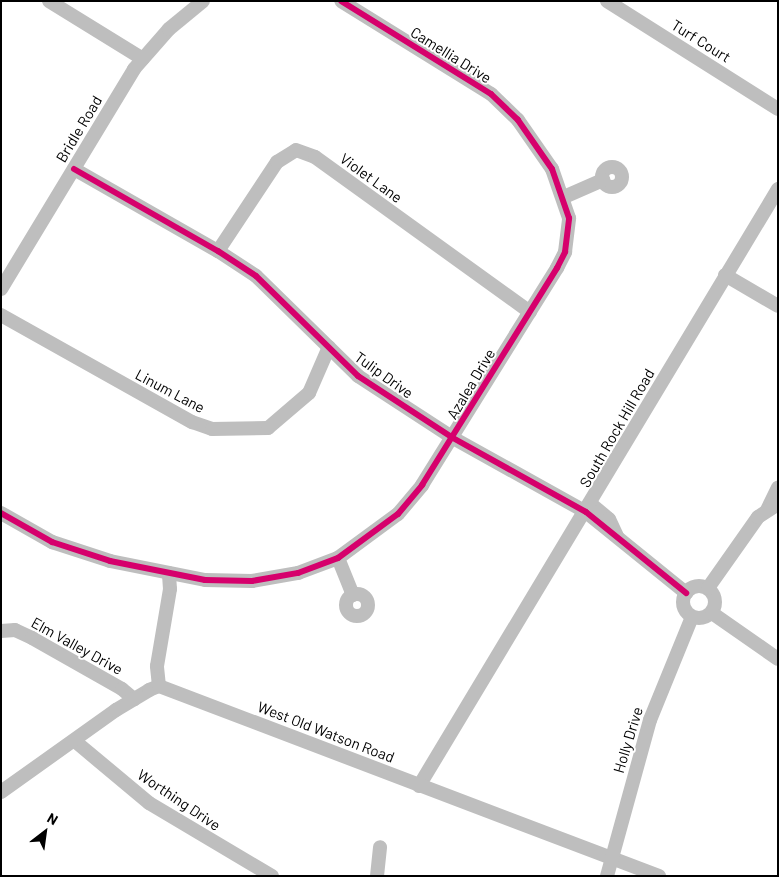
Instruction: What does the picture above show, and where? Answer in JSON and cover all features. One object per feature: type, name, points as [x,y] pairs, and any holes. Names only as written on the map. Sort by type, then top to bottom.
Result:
[{"type":"street","points":[[49,1],[143,59]]},
{"type":"street","name":"Bridle Road","points":[[1,289],[143,59],[169,29],[203,1]]},
{"type":"street","name":"Camellia Drive","points":[[341,1],[491,94],[518,120],[552,169],[564,197]]},
{"type":"street","name":"Turf Court","points":[[607,1],[778,109]]},
{"type":"street","name":"Violet Lane","points":[[218,251],[277,162],[296,150],[314,157],[530,312]]},
{"type":"street","name":"Tulip Drive","points":[[74,169],[218,251],[256,276],[358,376],[453,438],[588,508],[617,537],[686,593]]},
{"type":"street","points":[[564,197],[603,180]]},
{"type":"street","name":"South Rock Hill Road","points":[[419,786],[588,508],[778,188]]},
{"type":"street","name":"Azalea Drive","points":[[1,513],[52,542],[110,561],[205,580],[252,581],[298,573],[338,558],[398,514],[453,438],[565,252],[569,218],[564,197]]},
{"type":"street","points":[[725,275],[778,306]]},
{"type":"street","name":"Linum Lane","points":[[1,315],[192,422],[212,430],[268,428],[309,393],[329,347]]},
{"type":"street","points":[[708,588],[758,517],[772,507],[778,486]]},
{"type":"street","points":[[338,558],[353,595]]},
{"type":"street","points":[[1,792],[76,742],[134,699],[160,686],[157,666],[170,589],[169,573]]},
{"type":"street","points":[[698,586],[708,588],[715,597],[712,613],[703,618],[692,617],[683,604],[686,593],[698,586]]},
{"type":"street","points":[[712,613],[778,659]]},
{"type":"street","name":"Holly Drive","points":[[607,876],[610,858],[650,720],[692,617]]},
{"type":"street","name":"Elm Valley Drive","points":[[1,631],[15,630],[32,638],[122,690],[134,699]]},
{"type":"street","name":"West Old Watson Road","points":[[160,686],[659,876]]},
{"type":"street","name":"Worthing Drive","points":[[76,742],[149,803],[272,876]]},
{"type":"street","points":[[377,876],[380,847]]},
{"type":"cycle path","points":[[1,513],[52,542],[110,561],[205,580],[252,581],[298,573],[338,558],[398,514],[422,485],[557,268],[565,252],[569,218],[552,169],[518,120],[491,94],[341,1]]},
{"type":"cycle path","points":[[74,169],[218,251],[256,276],[358,376],[453,438],[586,512],[686,593]]}]
